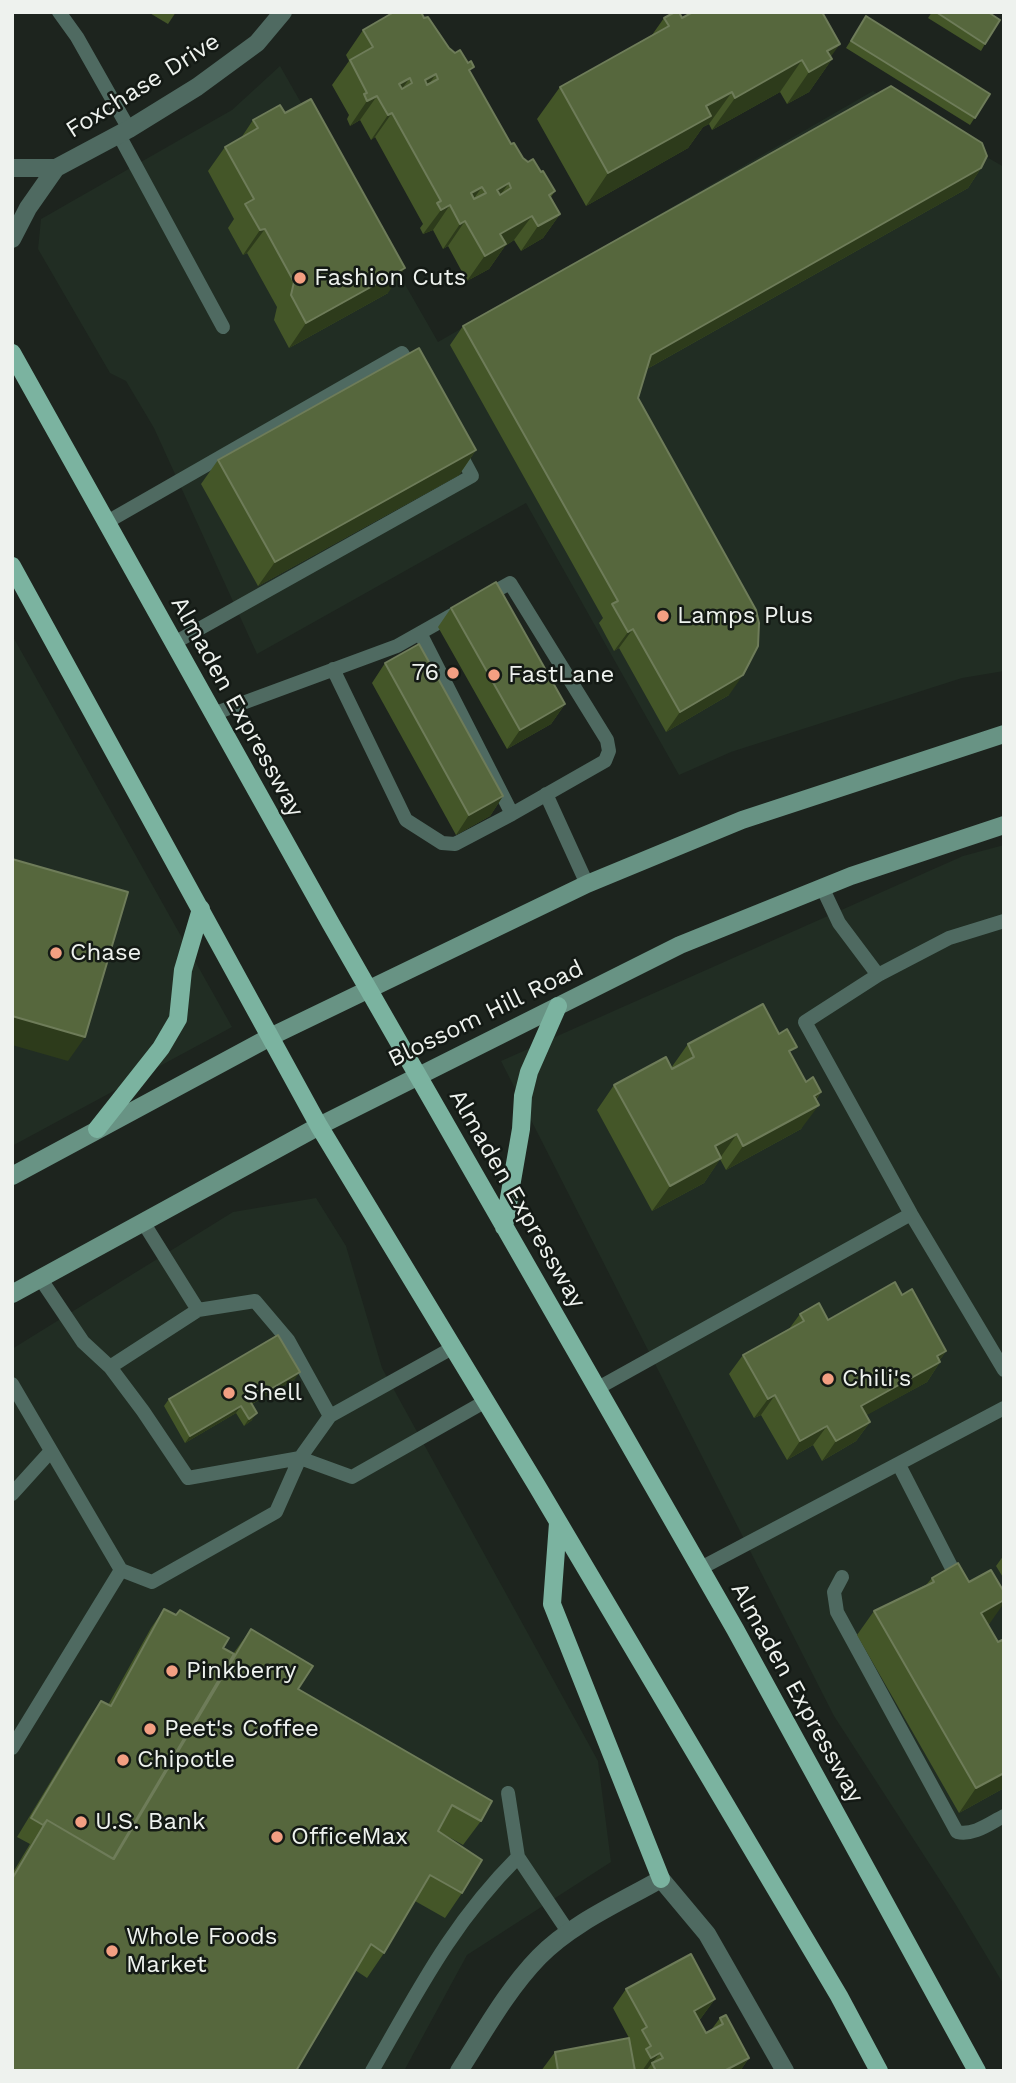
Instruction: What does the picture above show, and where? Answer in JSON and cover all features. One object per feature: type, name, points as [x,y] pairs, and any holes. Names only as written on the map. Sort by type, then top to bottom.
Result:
[{"type":"main road","name":"Almaden Expressway","points":[[12,353],[213,715],[598,1388],[977,2071]]},
{"type":"main road","points":[[12,566],[319,1126],[454,1347],[839,1996],[879,2071]]},
{"type":"main road","points":[[12,1176],[272,1036],[587,884],[742,820],[1004,734]]},
{"type":"main road","name":"Blossom Hill Road","points":[[12,1294],[319,1126],[680,945],[822,887],[1004,825]]},
{"type":"main road","points":[[97,1129],[161,1048],[178,1019],[183,970],[201,909]]},
{"type":"main road","points":[[504,1227],[521,1129],[523,1096],[529,1072],[558,1006]]},
{"type":"main road","points":[[558,1523],[552,1604],[661,1879]]},
{"type":"street","name":"Foxchase Drive","points":[[12,239],[28,208],[56,168],[124,132],[197,87],[257,43],[283,12]]},
{"type":"street","name":"Foxchase Drive","points":[[12,168],[56,168]]},
{"type":"street","points":[[459,2071],[516,1983],[541,1955],[569,1933],[661,1879],[707,1934],[785,2071]]},
{"type":"lane","points":[[59,12],[77,37],[223,327]]},
{"type":"lane","points":[[107,522],[402,353],[421,387]]},
{"type":"lane","points":[[174,643],[472,476],[447,431]]},
{"type":"lane","points":[[213,715],[333,669],[397,646],[510,583],[607,740],[609,751],[606,761],[454,845],[442,843],[406,820],[333,669]]},
{"type":"lane","points":[[420,633],[512,814]]},
{"type":"lane","points":[[546,794],[587,884]]},
{"type":"lane","points":[[822,887],[839,923],[878,975]]},
{"type":"lane","points":[[1004,921],[949,938],[878,975],[805,1022],[911,1214],[1004,1370]]},
{"type":"lane","points":[[598,1388],[911,1214]]},
{"type":"lane","points":[[143,1222],[198,1310]]},
{"type":"lane","points":[[40,1278],[83,1342],[110,1367],[143,1411],[188,1478],[300,1458],[352,1477],[486,1401]]},
{"type":"lane","points":[[110,1367],[198,1310],[255,1301],[288,1340],[330,1416]]},
{"type":"lane","points":[[12,1384],[121,1570],[152,1582],[276,1513],[300,1458],[330,1416],[454,1347]]},
{"type":"lane","points":[[699,1569],[1004,1408]]},
{"type":"lane","points":[[12,1494],[50,1452]]},
{"type":"lane","points":[[899,1465],[968,1598]]},
{"type":"lane","points":[[12,1748],[121,1570]]},
{"type":"lane","points":[[842,1577],[833,1597],[837,1612],[957,1832],[966,1834],[1004,1815]]},
{"type":"lane","points":[[508,1793],[518,1857],[569,1933]]},
{"type":"lane","points":[[372,2071],[449,1937],[485,1890],[518,1857]]},
{"type":"shaded area","points":[[280,66],[438,342],[873,91],[1004,167],[1004,671],[962,678],[731,752],[679,775],[526,503],[257,654],[154,428],[126,381],[110,373],[38,249],[41,219],[232,110]]},
{"type":"shaded area","points":[[12,635],[232,1027],[12,1146]]},
{"type":"shaded area","points":[[1004,845],[1004,1985],[956,1905],[834,1716],[501,1061],[963,856]]},
{"type":"shaded area","points":[[316,1198],[346,1246],[382,1368],[598,1761],[611,1862],[467,1955],[404,2071],[12,2071],[12,1349],[233,1212]]},
{"type":"building","points":[[394,12],[421,12],[424,18],[428,17],[449,48],[455,53],[460,50],[468,63],[471,61],[474,67],[469,70],[511,144],[514,143],[528,162],[533,159],[555,191],[549,195],[560,214],[538,226],[532,216],[500,234],[506,244],[485,256],[465,221],[460,224],[450,205],[441,210],[437,203],[441,201],[392,113],[388,115],[377,96],[367,101],[364,94],[367,93],[350,60],[373,47],[363,30]],"holes":[[[436,74],[438,79],[427,85],[425,80]],[[410,78],[412,83],[402,89],[399,84]],[[509,183],[511,188],[500,195],[497,190]],[[482,187],[486,193],[474,199],[471,193]]]},
{"type":"building","points":[[679,12],[682,18],[693,12],[822,12],[840,44],[827,51],[832,59],[809,72],[802,60],[735,98],[732,92],[706,106],[711,116],[608,173],[560,87],[669,26],[664,18]]},
{"type":"building","points":[[936,12],[988,12],[1000,20],[985,44]]},
{"type":"building","points":[[866,16],[990,94],[975,118],[851,41]]},
{"type":"building","points":[[891,86],[982,143],[987,156],[981,168],[651,355],[638,398],[756,610],[759,623],[758,646],[743,675],[680,712],[633,629],[628,632],[612,604],[618,601],[463,326]]},
{"type":"building","points":[[311,99],[405,268],[306,323],[291,295],[294,282],[265,229],[260,230],[245,204],[254,199],[225,147],[258,128],[253,120],[280,105],[285,113]]},
{"type":"building","points":[[419,348],[476,450],[275,562],[218,460]]},
{"type":"building","points":[[496,582],[565,704],[520,730],[451,608]]},
{"type":"building","points":[[419,644],[503,796],[469,815],[385,663]]},
{"type":"building","name":"Chase","points":[[12,859],[128,892],[85,1037],[12,1016]]},
{"type":"building","points":[[763,1004],[779,1034],[787,1029],[797,1047],[789,1051],[806,1082],[813,1077],[821,1092],[814,1096],[819,1105],[743,1146],[737,1134],[715,1146],[721,1158],[670,1186],[614,1085],[666,1057],[672,1069],[694,1057],[688,1044]]},
{"type":"building","name":"Chili's","points":[[895,1282],[902,1295],[912,1289],[946,1351],[937,1356],[940,1362],[861,1406],[870,1422],[836,1441],[827,1426],[800,1441],[775,1395],[768,1399],[743,1355],[804,1321],[800,1314],[819,1303],[828,1320]]},
{"type":"building","name":"Shell","points":[[278,1335],[300,1372],[250,1401],[257,1413],[249,1419],[241,1406],[190,1436],[169,1399]]},
{"type":"building","points":[[958,1563],[969,1582],[991,1570],[1004,1592],[1004,1600],[981,1613],[998,1642],[1002,1640],[1004,1644],[1004,1773],[976,1788],[874,1611],[934,1582],[932,1578]]},
{"type":"building","points":[[164,1609],[176,1615],[180,1610],[229,1638],[223,1648],[234,1654],[113,1859],[47,1820],[43,1825],[31,1818],[101,1701],[111,1706]]},
{"type":"building","points":[[251,1629],[313,1666],[298,1689],[492,1801],[481,1821],[452,1805],[438,1831],[482,1860],[462,1893],[430,1875],[384,1953],[371,1944],[296,2071],[12,2071],[12,1879],[47,1820],[114,1859]]},
{"type":"building","points":[[691,1954],[715,1999],[694,2011],[706,2033],[723,2024],[720,2018],[726,2015],[749,2058],[724,2071],[656,2071],[652,2063],[663,2058],[660,2053],[651,2058],[646,2049],[651,2046],[642,2030],[647,2027],[626,1989]]},
{"type":"building","points":[[629,2038],[635,2071],[558,2071],[555,2052]]},
{"type":"place","name":"Fashion Cuts","points":[[300,278]]},
{"type":"place","name":"Lamps Plus","points":[[663,616]]},
{"type":"place","name":"76","points":[[453,673]]},
{"type":"place","name":"FastLane","points":[[494,675]]},
{"type":"place","name":"Chase","points":[[56,953]]},
{"type":"place","name":"Chili's","points":[[828,1379]]},
{"type":"place","name":"Shell","points":[[229,1393]]},
{"type":"place","name":"Pinkberry","points":[[172,1671]]},
{"type":"place","name":"Peet's Coffee","points":[[150,1729]]},
{"type":"place","name":"Chipotle","points":[[123,1760]]},
{"type":"place","name":"U.S. Bank","points":[[81,1822]]},
{"type":"place","name":"OfficeMax","points":[[277,1837]]},
{"type":"place","name":"Whole Foods Market","points":[[112,1951]]}]
